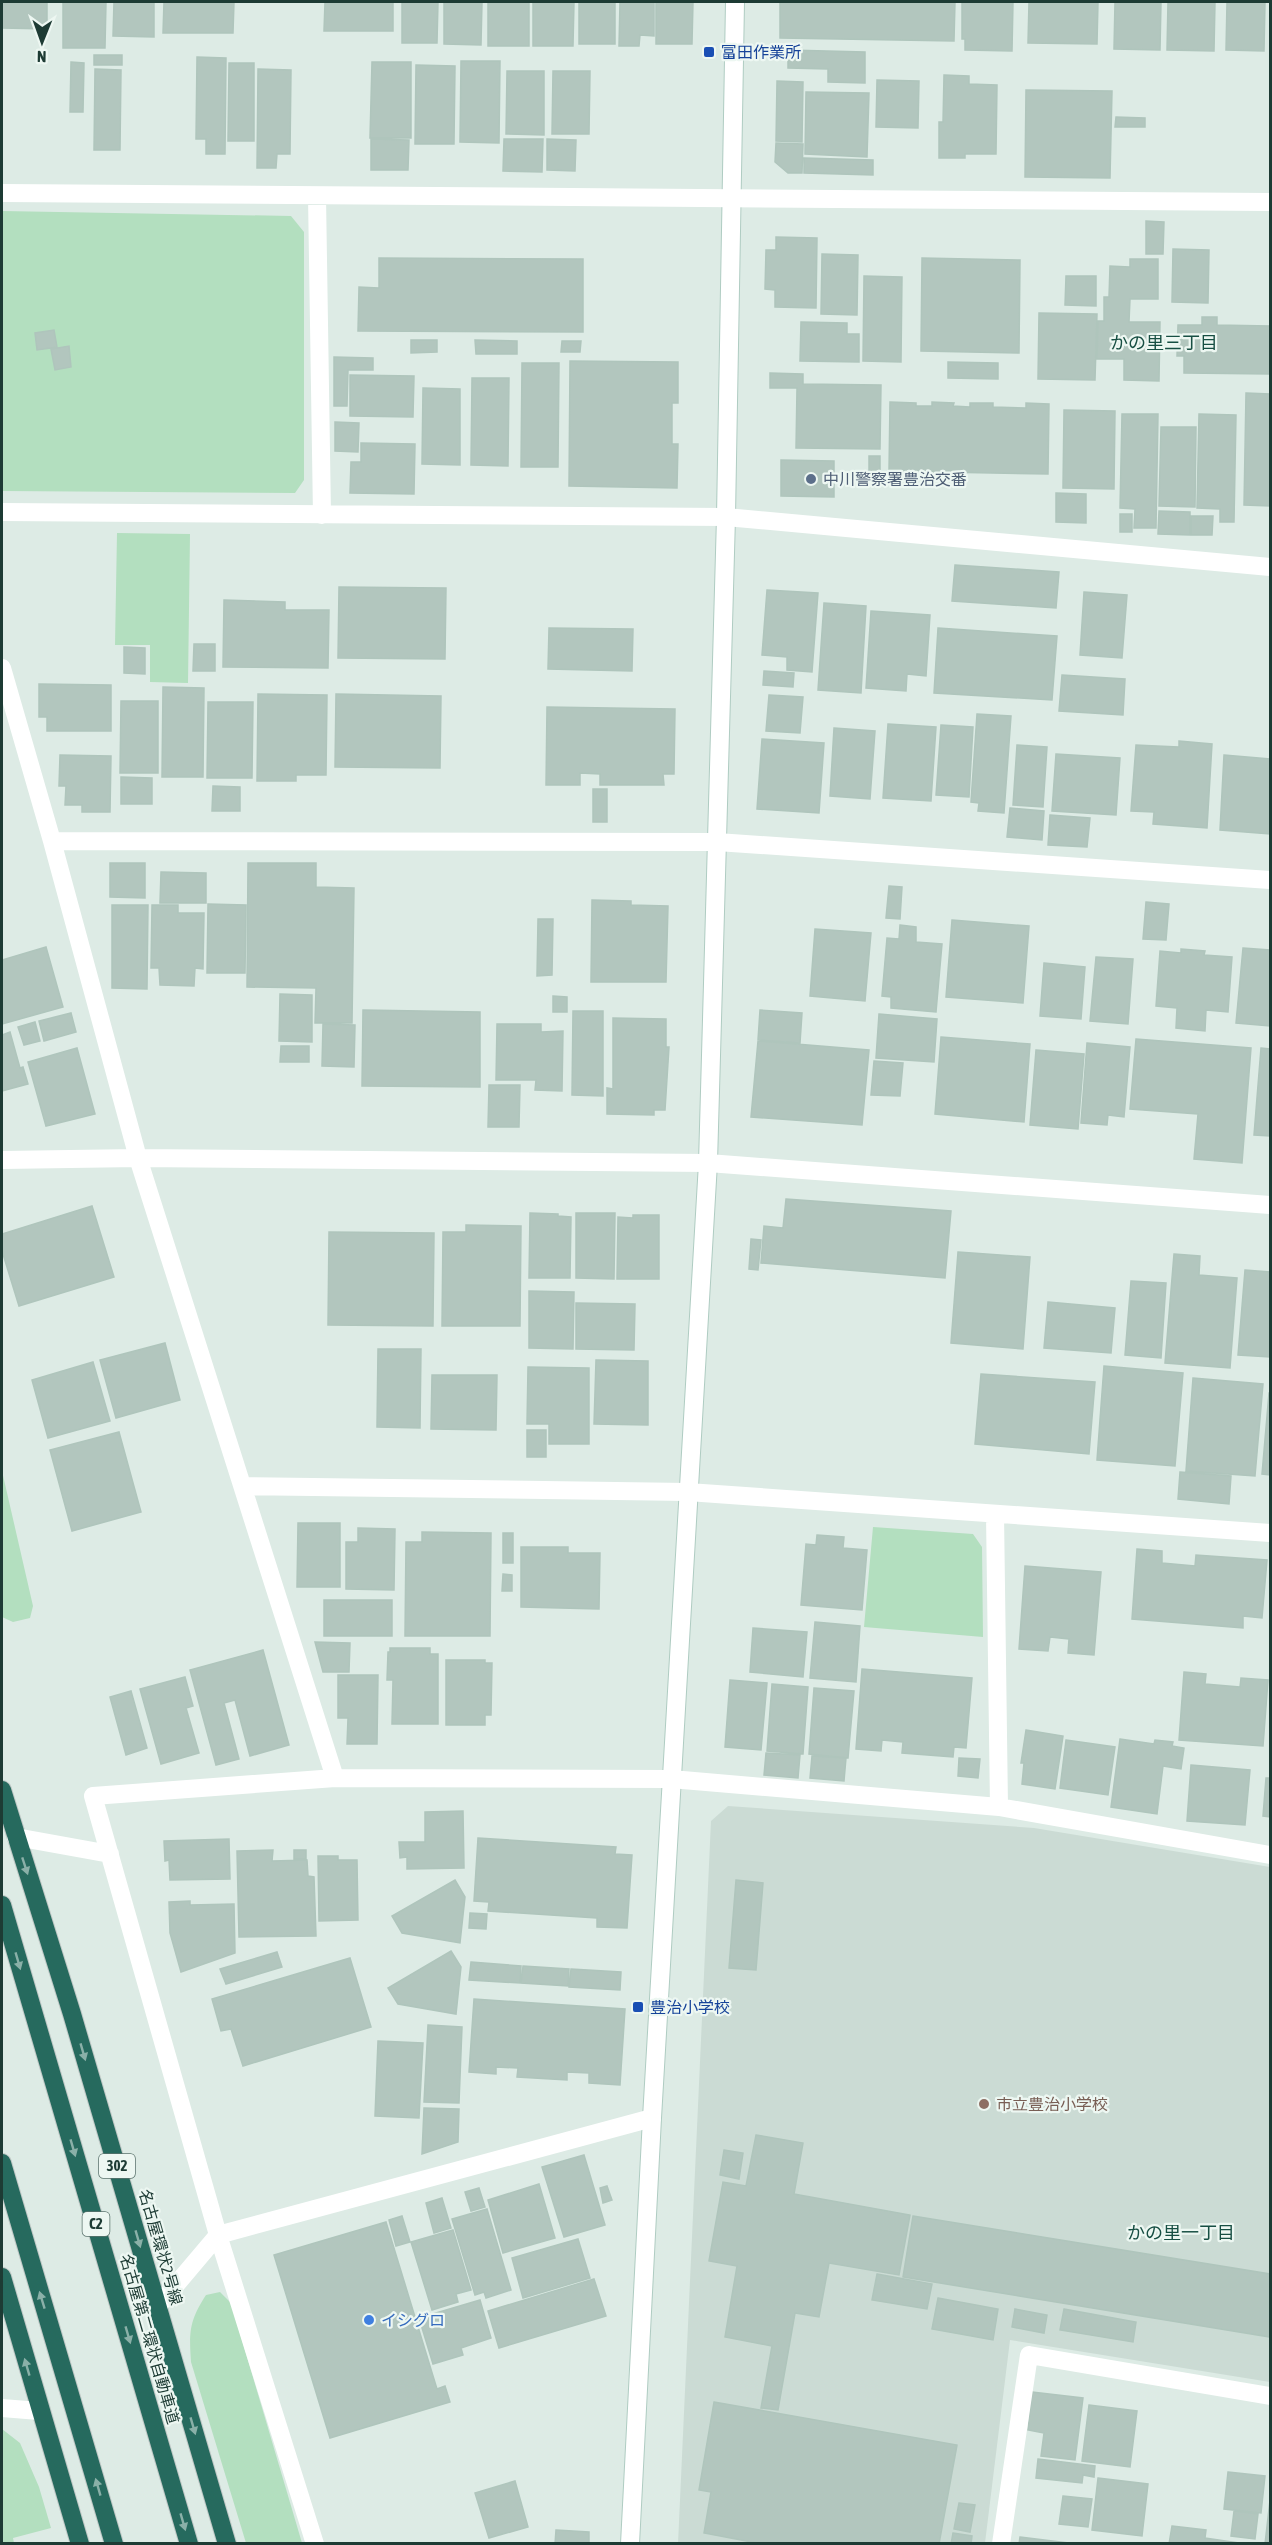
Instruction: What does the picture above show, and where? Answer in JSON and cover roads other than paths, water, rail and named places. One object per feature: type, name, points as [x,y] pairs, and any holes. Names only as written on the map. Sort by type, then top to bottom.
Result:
[{"type":"highway","name":"名古屋環状2号線","points":[[2,1790],[72,2014],[227,2544]]},
{"type":"highway","points":[[2,1892],[7,1924]]},
{"type":"highway","name":"名古屋第二環状自動車道","points":[[2,1905],[189,2544]]},
{"type":"highway","points":[[2,2163],[114,2544]]},
{"type":"highway","points":[[2,2193],[29,2257]]},
{"type":"highway","points":[[2,2277],[39,2411],[80,2544]]},
{"type":"street","points":[[630,2544],[652,2118],[708,1163],[726,517],[735,2]]},
{"type":"street","points":[[2,194],[1270,202]]},
{"type":"street","points":[[317,196],[322,515]]},
{"type":"street","points":[[2,512],[726,517],[1270,567]]},
{"type":"street","points":[[2,668],[52,841],[138,1158],[335,1779]]},
{"type":"street","points":[[52,841],[717,842],[1270,880]]},
{"type":"street","points":[[2,1160],[138,1158],[708,1163],[1270,1205]]},
{"type":"street","points":[[243,1486],[688,1492],[1270,1533]]},
{"type":"street","points":[[995,1514],[999,1808]]},
{"type":"street","points":[[315,2544],[218,2235],[93,1796],[335,1779],[672,1779],[999,1808],[1270,1855]]},
{"type":"street","points":[[16,1837],[110,1854]]},
{"type":"street","points":[[158,2306],[218,2235],[652,2118]]},
{"type":"street","points":[[1001,2544],[1029,2355],[1270,2396]]},
{"type":"street","points":[[2,2408],[39,2411]]},
{"type":"place","name":"富田作業所","points":[[709,52]]},
{"type":"place","name":"中川警察署豊治交番","points":[[811,479]]},
{"type":"place","name":"豊治小学校","points":[[638,2007]]},
{"type":"place","name":"市立豊治小学校","points":[[984,2104]]},
{"type":"place","name":"イシグロ","points":[[369,2320]]},
{"type":"district","name":"かの里三丁目","points":[[1164,343]]},
{"type":"district","name":"かの里一丁目","points":[[1181,2233]]}]
